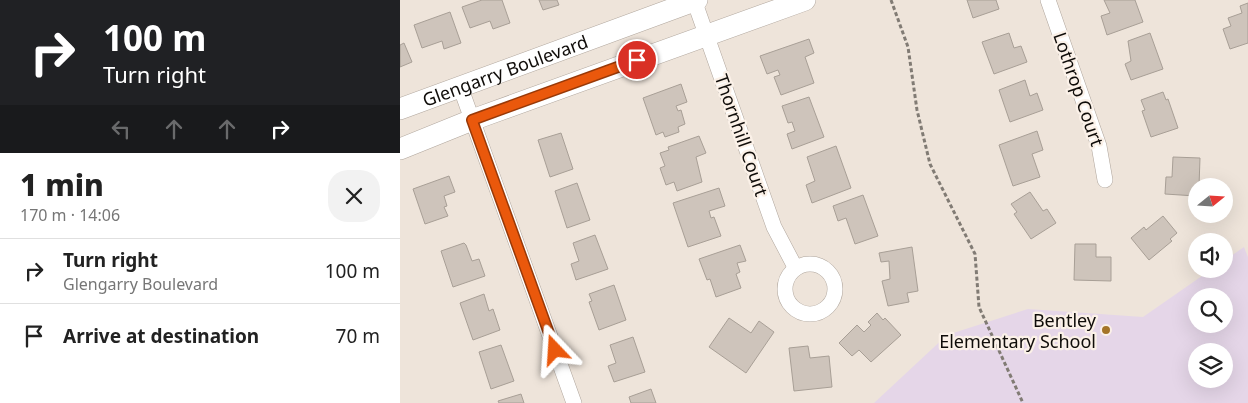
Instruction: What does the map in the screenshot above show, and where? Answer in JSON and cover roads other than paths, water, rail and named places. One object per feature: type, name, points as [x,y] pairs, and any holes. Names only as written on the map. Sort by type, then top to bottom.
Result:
[{"type":"street","name":"Glengarry Boulevard","points":[[400,109],[695,0]]},
{"type":"street","name":"Thornhill Court","points":[[695,0],[774,227],[795,267]]},
{"type":"street","name":"Glengarry Boulevard","points":[[400,149],[472,120],[805,0]]},
{"type":"street","name":"Lothrop Court","points":[[1048,0],[1099,146],[1105,180]]},
{"type":"street","points":[[460,86],[574,403]]},
{"type":"place","name":"Bentley Elementary School","points":[[1106,330]]}]
